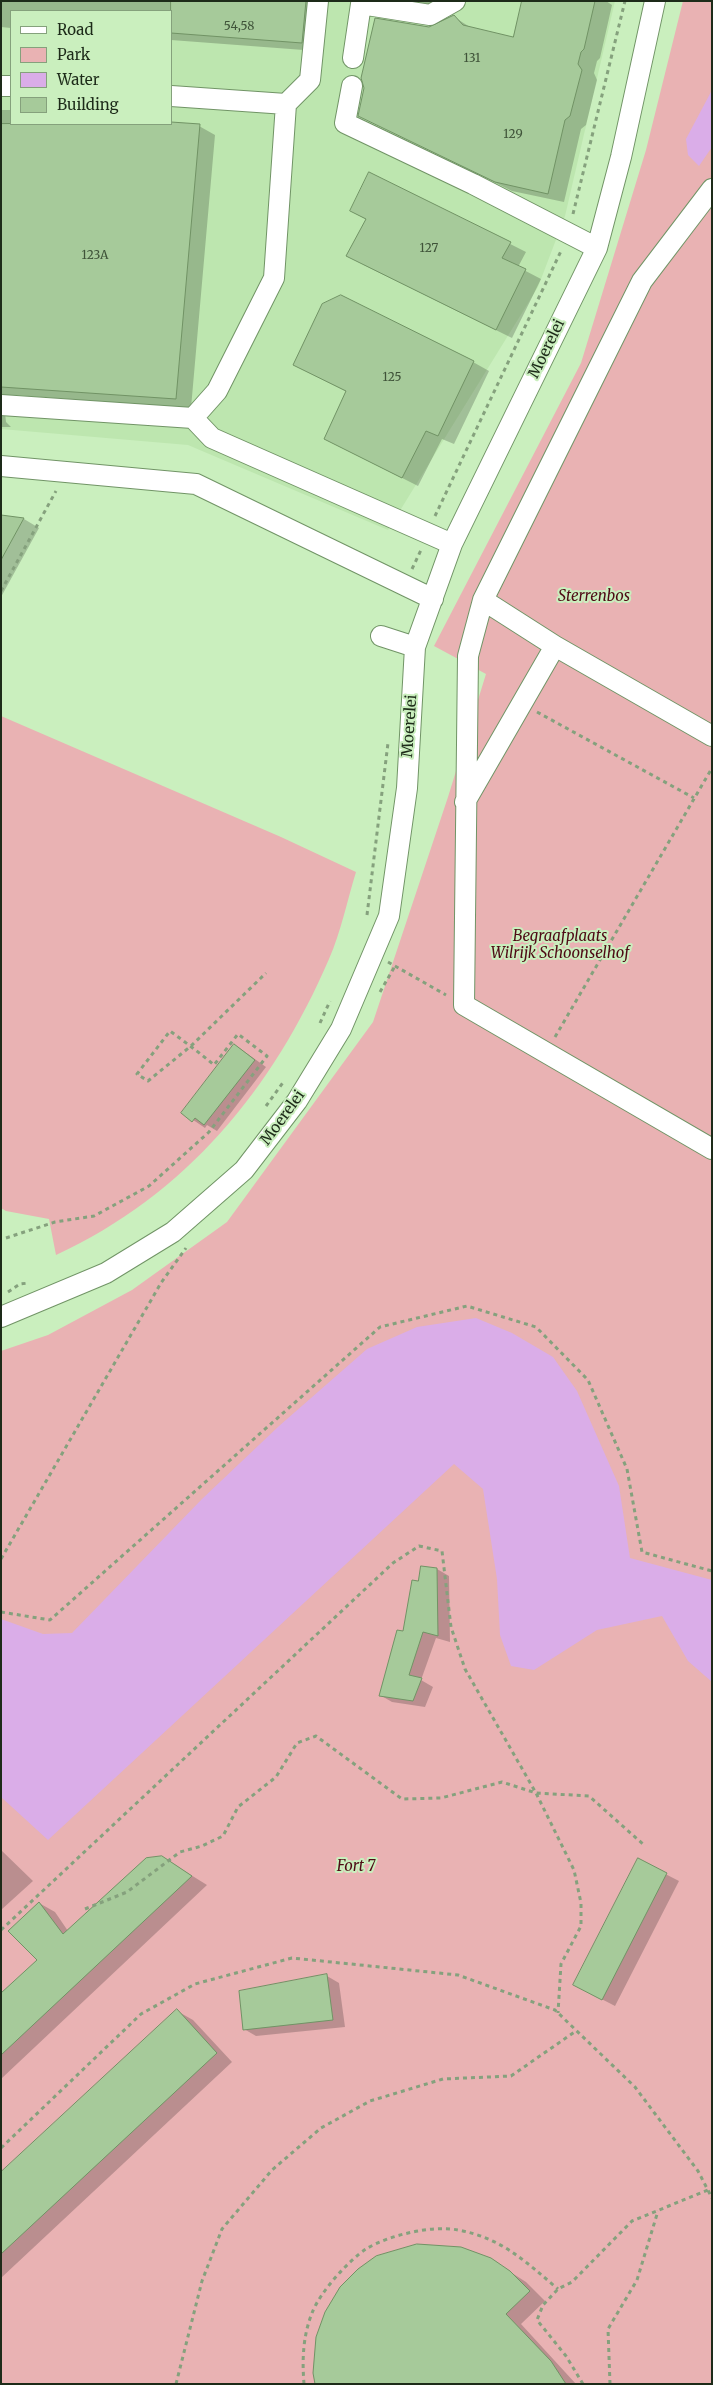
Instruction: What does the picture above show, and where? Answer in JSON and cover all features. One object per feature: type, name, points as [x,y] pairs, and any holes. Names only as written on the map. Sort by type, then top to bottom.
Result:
[{"type":"street","points":[[193,418],[217,392],[274,278],[286,104],[310,80],[318,1]]},
{"type":"street","points":[[353,58],[361,4],[430,15],[454,1]]},
{"type":"street","name":"Moerelei","points":[[1,1316],[106,1273],[173,1232],[244,1170],[297,1100],[341,1030],[389,916],[405,798],[415,647],[452,544],[597,248],[621,157],[655,1]]},
{"type":"street","points":[[352,86],[345,124],[473,184],[597,248]]},
{"type":"street","points":[[172,96],[286,104]]},
{"type":"street","points":[[712,189],[705,214],[642,281],[483,600],[468,656],[464,1005],[712,1150]]},
{"type":"street","points":[[1,404],[193,418],[212,438],[452,544]]},
{"type":"street","points":[[1,466],[196,484],[433,599]]},
{"type":"street","points":[[483,600],[555,646],[712,736]]},
{"type":"street","points":[[381,636],[415,647]]},
{"type":"street","points":[[465,803],[555,646]]},
{"type":"path","points":[[410,588],[410,575],[428,533],[569,234],[625,1]]},
{"type":"path","points":[[1,591],[67,472]]},
{"type":"path","points":[[522,704],[694,798]]},
{"type":"path","points":[[364,923],[367,914],[389,740]]},
{"type":"path","points":[[546,1053],[712,768]]},
{"type":"path","points":[[373,954],[464,1005]]},
{"type":"path","points":[[6,1238],[54,1222],[94,1216],[149,1186],[209,1132],[266,1056],[238,1034],[214,1065],[191,1046],[170,1031],[137,1074],[148,1081],[191,1046],[266,973]]},
{"type":"path","points":[[318,1028],[333,993]]},
{"type":"path","points":[[264,1108],[287,1077]]},
{"type":"path","points":[[1,1296],[20,1284],[38,1282]]},
{"type":"path","points":[[1,1559],[161,1283]]},
{"type":"path","points":[[1,1612],[50,1620],[380,1327],[468,1306],[536,1327],[588,1380],[628,1469],[642,1552],[712,1571]]},
{"type":"path","points":[[1,1930],[394,1563],[420,1546],[442,1551],[450,1627],[465,1669],[536,1793],[574,1870],[581,1903],[581,1926],[561,1964],[558,2013]]},
{"type":"path","points":[[85,1909],[127,1892],[180,1852],[202,1846],[224,1836],[238,1807],[276,1777],[298,1743],[316,1736],[402,1799],[441,1798],[502,1782],[536,1793],[590,1796],[644,1845]]},
{"type":"path","points":[[1,2148],[141,2014],[195,1984],[255,1966],[292,1958],[458,1975],[554,2010],[635,2087],[698,2171],[712,2198]]},
{"type":"path","points":[[176,2384],[202,2281],[222,2229],[272,2170],[321,2128],[370,2101],[443,2079],[511,2076],[576,2031]]},
{"type":"path","points":[[583,2384],[566,2356],[537,2320],[543,2305],[558,2289],[572,2282],[632,2222],[708,2190]]},
{"type":"path","points":[[610,2384],[608,2329],[637,2280],[658,2210]]},
{"type":"path","points":[[304,2384],[302,2362],[305,2335],[313,2311],[339,2273],[366,2249],[396,2237],[429,2229],[457,2230],[480,2236],[506,2246],[558,2289]]},
{"type":"shaded area","points":[[1,1],[615,1],[565,216],[538,287],[388,530],[188,445],[1,429]]},
{"type":"green space","name":"Fort 7","points":[[683,1],[712,1],[712,2384],[1,2384],[1,1351],[48,1335],[132,1290],[227,1222],[373,1022],[448,797],[486,674],[434,646],[581,363],[646,150]]},
{"type":"green space","points":[[1,716],[281,837],[356,872],[333,949],[307,1007],[281,1052],[252,1094],[220,1133],[185,1169],[146,1202],[103,1230],[56,1255],[49,1219],[6,1211],[1,1208]]},
{"type":"water","points":[[712,90],[712,147],[699,166],[688,155],[686,139]]},
{"type":"water","points":[[476,1318],[512,1333],[553,1357],[577,1391],[619,1486],[630,1558],[712,1580],[712,1682],[688,1661],[662,1616],[597,1630],[534,1670],[511,1666],[500,1635],[497,1579],[483,1489],[454,1464],[48,1840],[1,1797],[1,1619],[43,1634],[72,1633],[202,1499],[279,1426],[367,1349],[417,1327]]},
{"type":"building","points":[[171,1],[306,1],[302,43],[172,33]]},
{"type":"building","points":[[522,1],[595,1],[584,49],[581,52],[578,64],[582,70],[570,116],[565,120],[548,194],[495,182],[358,116],[364,88],[361,78],[375,18],[429,27],[454,15],[463,25],[513,37]]},
{"type":"building","points":[[172,122],[200,124],[176,399],[1,387],[1,124],[172,125]]},
{"type":"building","points":[[369,172],[511,242],[502,258],[526,269],[496,330],[346,256],[366,219],[350,211]]},
{"type":"building","points":[[341,295],[474,361],[438,436],[426,431],[402,478],[324,439],[346,391],[293,365],[322,304]]},
{"type":"building","points":[[1,515],[24,518],[1,560]]},
{"type":"building","points":[[234,1044],[255,1060],[204,1125],[195,1118],[192,1122],[181,1113]]},
{"type":"building","points":[[421,1566],[437,1568],[438,1636],[423,1632],[409,1675],[422,1678],[413,1701],[379,1696],[397,1630],[403,1631],[412,1580],[418,1581]]},
{"type":"building","points":[[162,1856],[192,1876],[1,2055],[1,1993],[37,1960],[8,1931],[39,1902],[63,1934],[146,1858]]},
{"type":"building","points":[[638,1858],[667,1873],[602,2000],[573,1985]]},
{"type":"building","points":[[327,1974],[333,2020],[243,2030],[239,1991]]},
{"type":"building","points":[[177,2009],[217,2053],[1,2254],[1,2172]]},
{"type":"building","points":[[417,2244],[461,2247],[491,2258],[510,2271],[530,2291],[506,2314],[551,2361],[566,2384],[315,2384],[313,2373],[316,2337],[325,2312],[340,2287],[358,2269],[376,2256]]},
{"type":"park label","name":"Sterrenbos","points":[[594,597]]},
{"type":"park label","name":"Begraafplaats Wilrijk Schoonselhof","points":[[560,946]]}]
